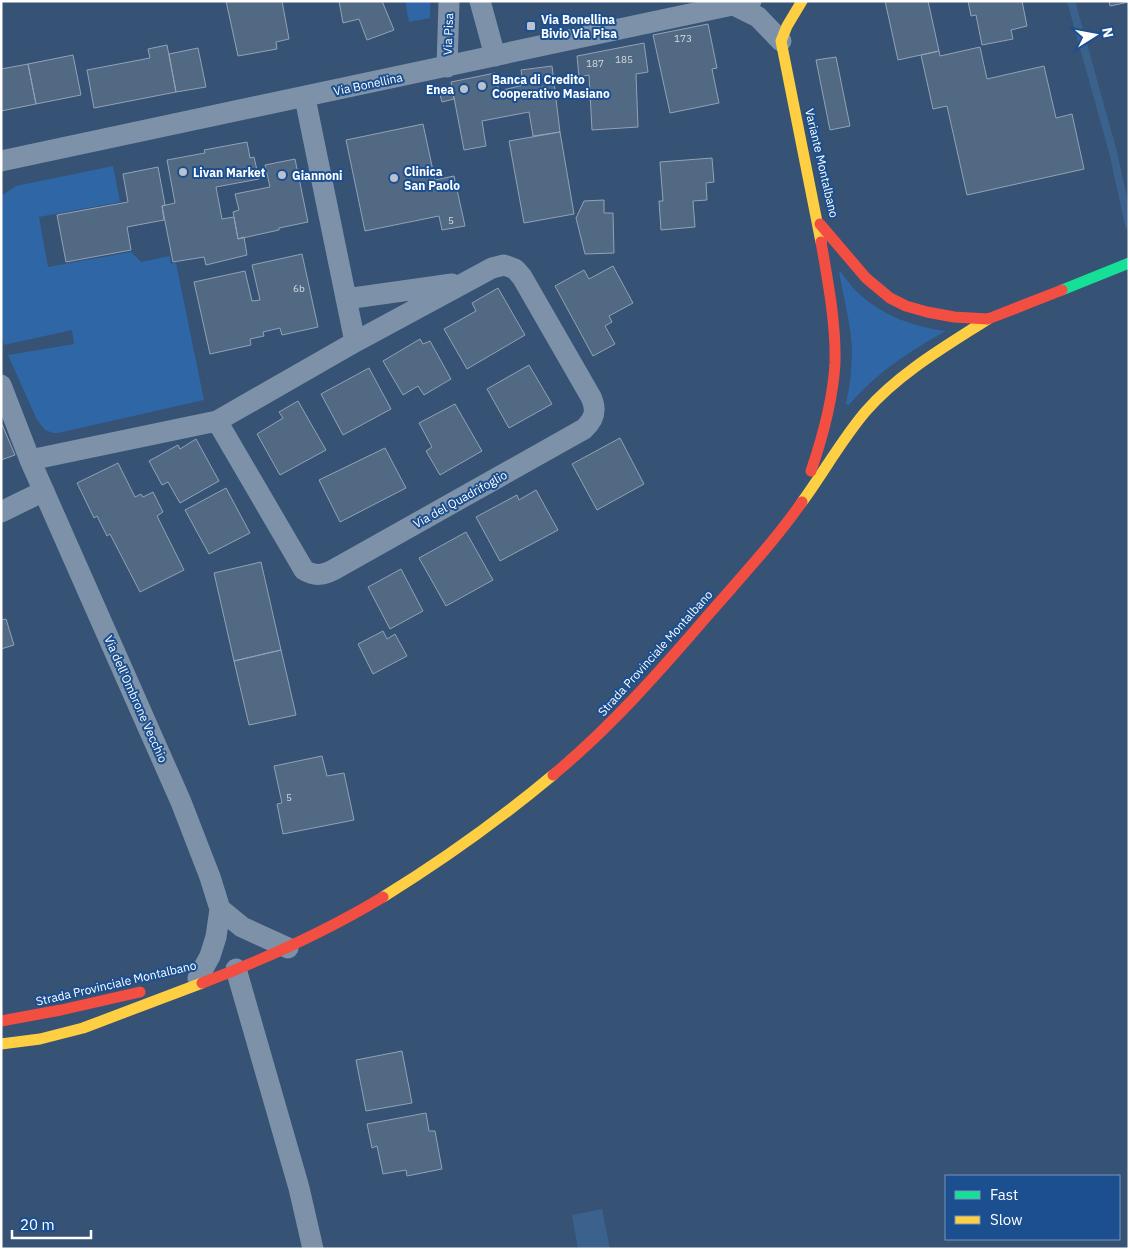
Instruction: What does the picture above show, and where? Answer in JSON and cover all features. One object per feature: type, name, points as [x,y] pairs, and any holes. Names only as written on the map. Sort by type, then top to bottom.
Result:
[{"type":"main road","points":[[781,41],[787,26],[802,1]]},
{"type":"main road","name":"Variante Montalbano","points":[[781,41],[820,224],[866,278],[890,298],[906,306],[927,312],[954,317],[988,319],[1129,263]]},
{"type":"main road","name":"Strada Provinciale Montalbano","points":[[797,509],[822,442],[834,374],[834,329],[820,224]]},
{"type":"main road","name":"Strada Provinciale Montalbano","points":[[1,1044],[45,1038],[100,1023],[288,948],[352,914],[434,865],[493,824],[543,784],[598,735],[679,650],[797,509],[853,427],[881,396],[935,353],[988,319]]},
{"type":"main road","name":"Strada Provinciale Montalbano","points":[[1,1020],[61,1010],[236,969]]},
{"type":"street","name":"Via Pisa","points":[[447,66],[449,1]]},
{"type":"street","points":[[480,1],[495,56]]},
{"type":"street","name":"Via Bonellina","points":[[1,161],[305,98],[743,3],[781,41]]},
{"type":"street","points":[[305,98],[355,342]]},
{"type":"street","name":"Via del Quadrifoglio","points":[[504,265],[511,266],[519,273],[595,404],[595,414],[591,422],[584,429],[335,569],[321,575],[308,572],[301,566],[217,422],[355,342],[465,282],[492,268],[504,265]]},
{"type":"street","points":[[346,299],[465,282]]},
{"type":"street","name":"Via dell'Ombrone Vecchio","points":[[1,385],[30,460],[181,802],[210,877],[220,909],[216,938],[210,956],[198,978]]},
{"type":"street","points":[[30,460],[217,422]]},
{"type":"street","points":[[1,512],[44,491]]},
{"type":"street","points":[[220,909],[242,927],[288,948]]},
{"type":"street","points":[[236,969],[298,1188],[313,1249]]},
{"type":"shaded area","points":[[405,1],[430,1],[430,18],[409,22]]},
{"type":"shaded area","points":[[113,166],[120,202],[39,217],[48,267],[131,252],[141,262],[170,256],[171,264],[176,263],[204,400],[53,433],[45,430],[37,420],[8,355],[74,344],[72,330],[4,345],[1,336],[1,196],[16,186]]},
{"type":"shaded area","points":[[839,271],[861,296],[887,313],[916,325],[946,331],[919,346],[882,373],[859,393],[849,405],[846,404],[850,384],[852,349],[849,320]]},
{"type":"shaded area","points":[[602,1209],[610,1249],[578,1249],[572,1215]]},
{"type":"building","points":[[226,1],[282,1],[289,39],[276,42],[277,49],[238,56]]},
{"type":"building","points":[[339,1],[382,1],[394,30],[367,40],[359,19],[343,23]]},
{"type":"building","points":[[885,1],[928,1],[939,51],[898,60]]},
{"type":"building","points":[[968,1],[1022,1],[1027,26],[1011,30],[1013,39],[982,45],[976,15],[971,16]]},
{"type":"building","points":[[1109,1],[1129,1],[1129,2],[1110,6]]},
{"type":"building","points":[[708,24],[717,68],[712,69],[719,103],[670,113],[653,35]]},
{"type":"building","points":[[644,43],[648,72],[636,74],[638,127],[592,130],[589,75],[579,77],[577,56]]},
{"type":"building","points":[[167,45],[176,92],[94,108],[87,70],[150,58],[148,49]]},
{"type":"building","points":[[980,47],[987,79],[1044,66],[1056,118],[1072,114],[1084,169],[967,195],[947,106],[933,109],[921,55],[939,51],[940,56]]},
{"type":"building","points":[[198,48],[206,87],[176,92],[169,54]]},
{"type":"building","points":[[73,55],[81,95],[36,104],[28,64]]},
{"type":"building","points":[[836,57],[850,126],[830,130],[816,60]]},
{"type":"building","points":[[28,64],[36,104],[1,111],[1,69]]},
{"type":"building","points":[[552,66],[560,132],[533,136],[529,112],[482,121],[486,146],[464,150],[451,82],[495,73],[499,91],[523,85],[521,70]]},
{"type":"building","points":[[452,88],[454,99],[442,102],[439,91]]},
{"type":"building","name":"Clinica San Paolo","points":[[423,124],[435,180],[454,176],[465,226],[442,230],[439,216],[365,231],[346,140]]},
{"type":"building","points":[[560,132],[574,214],[524,223],[509,141]]},
{"type":"building","points":[[247,142],[250,158],[254,157],[259,179],[216,187],[222,219],[234,217],[238,239],[244,237],[247,255],[206,265],[204,257],[173,262],[162,206],[175,203],[167,160],[205,153],[204,150]]},
{"type":"building","points":[[712,158],[714,182],[706,183],[707,200],[693,201],[695,227],[661,230],[659,201],[663,201],[660,162]]},
{"type":"building","points":[[295,159],[308,222],[238,239],[233,212],[239,210],[235,194],[270,187],[265,165]]},
{"type":"building","points":[[158,167],[165,205],[162,206],[164,220],[127,227],[131,250],[66,262],[57,215],[128,202],[123,174]]},
{"type":"building","points":[[604,200],[604,213],[613,213],[614,253],[585,254],[576,218],[584,201]]},
{"type":"building","points":[[302,254],[318,327],[282,335],[280,328],[263,332],[264,336],[250,339],[251,345],[210,354],[194,282],[245,271],[252,301],[260,300],[252,265]]},
{"type":"building","points":[[613,266],[633,303],[609,316],[612,322],[605,326],[615,344],[593,356],[555,286],[584,270],[589,279]]},
{"type":"building","points":[[498,288],[525,335],[467,369],[444,329],[476,311],[472,303]]},
{"type":"building","points":[[420,339],[423,344],[430,341],[451,379],[424,395],[418,386],[403,395],[383,361]]},
{"type":"building","points":[[529,365],[552,404],[509,428],[487,389]]},
{"type":"building","points":[[369,368],[391,409],[343,435],[321,394]]},
{"type":"building","points":[[298,401],[326,450],[280,475],[257,434],[283,418],[279,412]]},
{"type":"building","points":[[455,404],[482,451],[440,475],[426,451],[432,447],[419,423]]},
{"type":"building","points":[[1,422],[15,455],[1,460]]},
{"type":"building","points":[[620,438],[644,484],[597,510],[572,464]]},
{"type":"building","points":[[196,439],[219,481],[180,503],[168,482],[162,485],[149,461],[178,445],[180,449]]},
{"type":"building","points":[[385,448],[406,488],[340,522],[319,480]]},
{"type":"building","points":[[118,463],[135,497],[141,494],[143,497],[153,492],[163,512],[157,516],[184,570],[140,592],[110,534],[107,536],[97,516],[94,518],[77,483]]},
{"type":"building","points":[[226,488],[250,533],[209,554],[185,510]]},
{"type":"building","points":[[536,490],[558,530],[500,561],[476,517],[517,495],[519,500]]},
{"type":"building","points":[[466,532],[493,580],[446,606],[419,558]]},
{"type":"building","points":[[261,562],[281,650],[234,661],[214,573]]},
{"type":"building","points":[[401,569],[423,611],[390,629],[368,587]]},
{"type":"building","points":[[6,619],[14,645],[1,649],[1,620]]},
{"type":"building","points":[[383,631],[387,639],[395,634],[407,656],[373,674],[358,644]]},
{"type":"building","points":[[281,650],[296,715],[249,725],[234,661]]},
{"type":"building","points":[[322,756],[327,776],[344,773],[354,820],[283,834],[277,804],[282,803],[274,766]]},
{"type":"building","points":[[402,1051],[412,1103],[366,1111],[356,1060]]},
{"type":"building","points":[[426,1113],[429,1131],[435,1131],[442,1169],[407,1176],[406,1170],[383,1174],[377,1146],[372,1148],[367,1124]]},
{"type":"waterway","points":[[1071,1],[1113,152],[1129,225]]},
{"type":"traffic: fast","points":[[1062,290],[1129,263]]},
{"type":"traffic: slow","points":[[802,1],[787,26],[781,41],[821,242]]},
{"type":"traffic: slow","points":[[802,502],[849,433],[879,397],[908,372],[988,319]]},
{"type":"traffic: slow","points":[[383,897],[470,839],[553,775]]},
{"type":"traffic: slow","points":[[1,1044],[40,1039],[83,1028],[202,983]]},
{"type":"traffic: jam","points":[[820,224],[866,278],[890,298],[906,306],[927,312],[954,317],[988,319],[1062,290]]},
{"type":"traffic: jam","points":[[811,471],[827,418],[835,363],[833,318],[821,242]]},
{"type":"traffic: jam","points":[[553,775],[595,738],[653,677],[757,559],[802,502]]},
{"type":"traffic: jam","points":[[202,983],[294,944],[339,922],[383,897]]},
{"type":"traffic: jam","points":[[1,1021],[140,992]]},
{"type":"place","name":"Via Bonellina Bivio Via Pisa","points":[[531,26]]},
{"type":"place","name":"Banca di Credito Cooperativo Masiano","points":[[482,86]]},
{"type":"place","name":"Enea","points":[[464,89]]},
{"type":"place","name":"Livan Market","points":[[183,172]]},
{"type":"place","name":"Giannoni","points":[[282,175]]},
{"type":"place","name":"Clinica San Paolo","points":[[394,178]]}]
